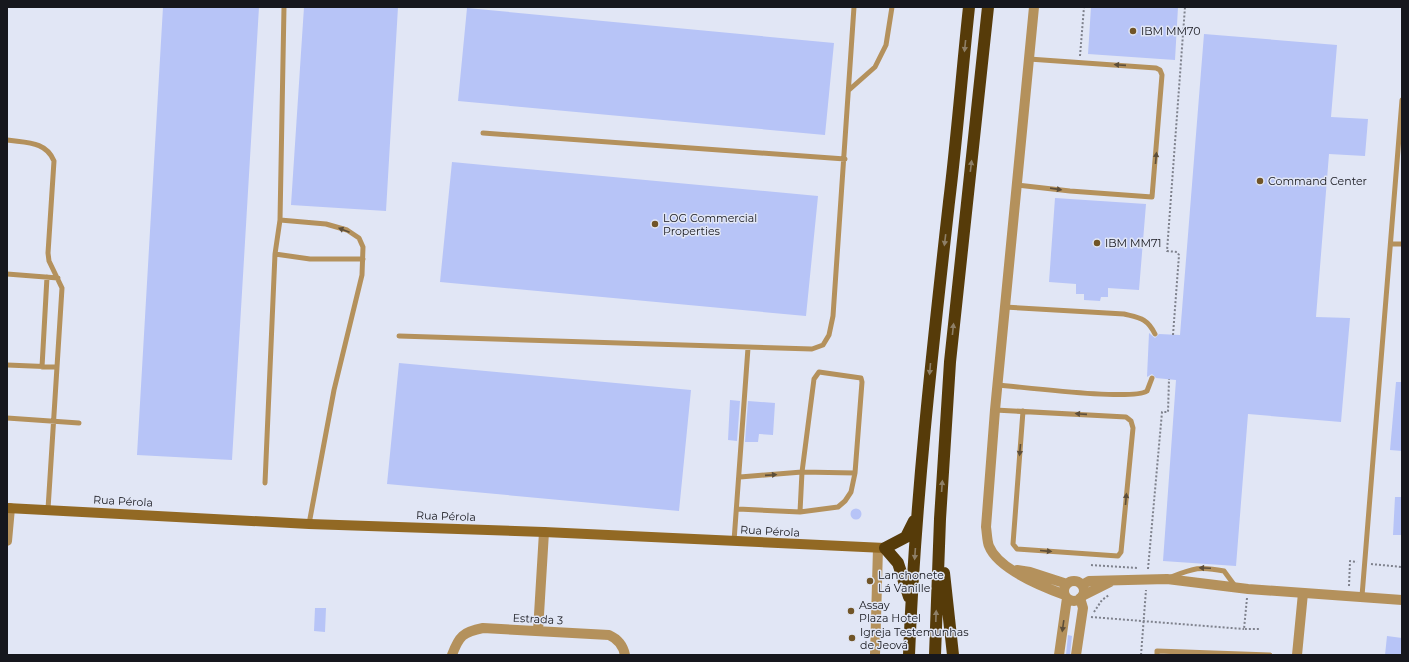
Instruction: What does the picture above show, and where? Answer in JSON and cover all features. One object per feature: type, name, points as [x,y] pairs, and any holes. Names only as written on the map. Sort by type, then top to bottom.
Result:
[{"type":"highway","points":[[909,655],[918,503],[931,359],[950,201],[969,7]]},
{"type":"highway","points":[[935,655],[940,520],[950,362],[989,7]]},
{"type":"highway","points":[[911,602],[898,563],[881,548],[906,537],[913,524],[918,503]]},
{"type":"highway","points":[[940,520],[952,655]]},
{"type":"street","points":[[1033,7],[1017,185],[1004,307],[986,528],[989,546],[998,559],[1034,583],[1075,601],[1112,581]]},
{"type":"street","points":[[7,541],[9,508]]},
{"type":"street","name":"Rua Pérola","points":[[9,508],[309,524],[544,532],[881,548]]},
{"type":"street","points":[[538,631],[544,532]]},
{"type":"street","points":[[874,655],[881,548]]},
{"type":"street","points":[[1013,569],[1030,572],[1067,584],[1077,581],[1082,585],[1084,591],[1081,597],[1083,608],[1076,655]]},
{"type":"street","points":[[1082,585],[1089,581],[1112,581],[1147,574],[1167,579],[1236,587],[1402,600]]},
{"type":"street","points":[[1059,655],[1066,596],[1064,589],[1067,584]]},
{"type":"street","points":[[1297,655],[1303,593]]},
{"type":"street","name":"Estrada 3","points":[[452,655],[457,640],[468,631],[483,628],[609,635],[621,644],[625,655]]},
{"type":"lane","points":[[265,483],[275,254],[280,220],[284,7]]},
{"type":"lane","points":[[399,336],[748,348],[812,349],[823,345],[829,335],[833,316],[845,159],[854,7]]},
{"type":"lane","points":[[849,90],[875,67],[886,45],[892,7]]},
{"type":"lane","points":[[1017,185],[1070,191],[1152,197],[1162,74],[1160,70],[1156,68],[1029,59]]},
{"type":"lane","points":[[1362,596],[1402,100]]},
{"type":"lane","points":[[483,133],[845,159]]},
{"type":"lane","points":[[7,140],[41,145],[51,154],[54,161],[48,253],[49,261],[62,288],[52,421],[48,509]]},
{"type":"lane","points":[[280,220],[326,224],[347,230],[359,238],[363,247],[362,275],[334,390],[309,524]]},
{"type":"lane","points":[[1391,244],[1402,244]]},
{"type":"lane","points":[[275,254],[310,259],[362,259]]},
{"type":"lane","points":[[7,274],[58,278]]},
{"type":"lane","points":[[42,367],[47,277]]},
{"type":"lane","points":[[1004,307],[1124,314],[1142,319],[1149,323],[1155,334]]},
{"type":"lane","points":[[734,541],[738,509],[748,348]]},
{"type":"lane","points":[[7,365],[56,367]]},
{"type":"lane","points":[[738,509],[800,512],[838,507],[845,501],[851,492],[855,473],[862,382],[861,378],[856,376],[819,372],[814,379],[802,472],[800,512]]},
{"type":"lane","points":[[998,385],[1119,395],[1142,395],[1147,392],[1152,378]]},
{"type":"lane","points":[[995,410],[1023,411],[1126,417],[1131,421],[1133,428],[1121,552],[1118,556],[1113,557],[1017,549],[1013,544],[1023,411]]},
{"type":"lane","points":[[7,418],[79,423]]},
{"type":"lane","points":[[740,477],[802,472],[855,473]]},
{"type":"lane","points":[[1167,579],[1187,571],[1203,567],[1224,571],[1236,587]]},
{"type":"lane","points":[[1157,655],[1157,650],[1270,655]]},
{"type":"path","points":[[1080,62],[1084,7]]},
{"type":"path","points":[[1173,335],[1179,253],[1167,251],[1185,7]]},
{"type":"path","points":[[1141,655],[1162,412],[1168,412],[1169,379]]},
{"type":"path","points":[[1091,565],[1147,574]]},
{"type":"path","points":[[1089,624],[1090,617],[1102,600],[1112,593]]},
{"type":"path","points":[[1244,629],[1247,597]]},
{"type":"path","points":[[1090,617],[1259,629]]},
{"type":"building","points":[[163,7],[259,7],[232,460],[137,455]]},
{"type":"building","points":[[304,7],[398,7],[386,211],[291,205]]},
{"type":"building","name":"IBM MM70","points":[[1091,7],[1178,7],[1175,60],[1088,54]]},
{"type":"building","points":[[467,8],[834,43],[825,135],[458,101]]},
{"type":"building","name":"Command Center","points":[[1204,34],[1337,45],[1331,117],[1368,119],[1365,156],[1329,154],[1316,317],[1350,318],[1341,422],[1248,414],[1236,566],[1163,561],[1176,380],[1156,378],[1152,374],[1147,377],[1149,333],[1155,338],[1159,334],[1180,335]]},
{"type":"building","points":[[452,162],[818,196],[806,316],[440,282]]},
{"type":"building","name":"IBM MM71","points":[[1055,198],[1146,204],[1139,290],[1108,288],[1108,297],[1101,297],[1100,301],[1084,300],[1084,294],[1076,294],[1076,284],[1049,282]]},
{"type":"building","points":[[399,363],[691,390],[679,511],[387,484]]},
{"type":"building","points":[[1396,382],[1402,382],[1402,451],[1390,450]]},
{"type":"building","points":[[730,400],[740,401],[737,441],[728,440]]},
{"type":"building","points":[[748,401],[775,403],[773,435],[759,434],[758,442],[745,442]]},
{"type":"building","points":[[1395,497],[1402,497],[1402,535],[1393,535]]},
{"type":"building","points":[[856,508],[860,510],[862,514],[860,518],[856,520],[852,518],[850,514],[852,510]]},
{"type":"building","points":[[315,608],[326,608],[325,632],[314,631]]},
{"type":"building","points":[[1068,635],[1072,636],[1070,655],[1066,655]]},
{"type":"building","points":[[1387,636],[1402,638],[1402,655],[1385,655]]},
{"type":"place","name":"IBM MM70","points":[[1133,31]]},
{"type":"place","name":"Command Center","points":[[1260,181]]},
{"type":"place","name":"LOG Commercial Properties","points":[[655,224]]},
{"type":"place","name":"IBM MM71","points":[[1097,243]]},
{"type":"place","name":"Lanchonete Lá Vanille","points":[[870,581]]},
{"type":"place","name":"Assay Plaza Hotel","points":[[851,611]]},
{"type":"place","name":"Igreja Testemunhas de Jeová","points":[[852,638]]}]
